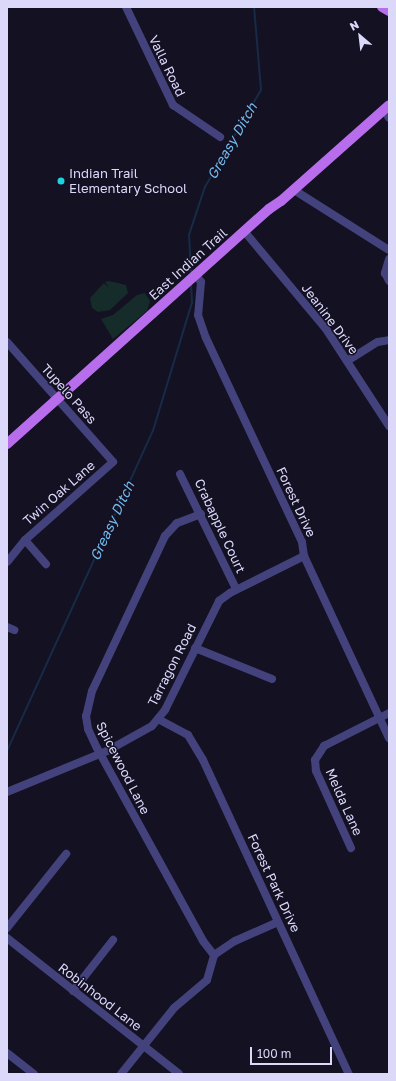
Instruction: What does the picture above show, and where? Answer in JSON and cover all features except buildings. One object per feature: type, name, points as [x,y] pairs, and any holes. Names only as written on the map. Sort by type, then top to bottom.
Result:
[{"type":"main road","points":[[382,7],[389,11]]},
{"type":"main road","name":"East Indian Trail","points":[[7,444],[244,231],[387,111]]},
{"type":"street","name":"Valla Road","points":[[126,7],[173,105],[220,137]]},
{"type":"street","points":[[294,190],[389,250]]},
{"type":"street","name":"Jeanine Drive","points":[[244,231],[314,314],[347,361],[389,426]]},
{"type":"street","points":[[389,259],[385,272],[389,281]]},
{"type":"street","name":"Forest Drive","points":[[195,274],[201,286],[198,315],[201,326],[302,542],[304,556],[389,738]]},
{"type":"street","points":[[347,361],[378,342],[389,340]]},
{"type":"street","name":"Tupelo Pass","points":[[7,342],[113,462]]},
{"type":"street","name":"Twin Oak Lane","points":[[7,562],[25,540],[113,462]]},
{"type":"street","name":"Crabapple Court","points":[[180,474],[201,514],[236,589]]},
{"type":"street","name":"Spicewood Lane","points":[[201,514],[177,523],[165,536],[92,691],[87,704],[86,723],[100,754],[203,941],[214,955]]},
{"type":"street","points":[[25,540],[46,564]]},
{"type":"street","name":"Tarragon Road","points":[[7,792],[100,754],[136,736],[158,719],[217,604],[236,589],[304,556]]},
{"type":"street","points":[[195,648],[272,680]]},
{"type":"street","name":"Melda Lane","points":[[351,848],[316,771],[315,760],[324,746],[389,713]]},
{"type":"street","name":"Forest Park Drive","points":[[158,719],[184,731],[195,744],[350,1074]]},
{"type":"street","points":[[7,928],[66,854]]},
{"type":"street","points":[[122,1074],[174,1008],[207,980],[214,955],[235,941],[278,922]]},
{"type":"street","name":"Robinhood Lane","points":[[7,938],[179,1074]]},
{"type":"street","points":[[73,990],[113,940]]},
{"type":"street","points":[[7,1053],[34,1074]]},
{"type":"green space","points":[[109,281],[126,285],[128,293],[110,310],[98,312],[92,308],[90,298],[104,283],[109,288],[105,282]]},
{"type":"green space","points":[[145,293],[150,301],[147,311],[113,339],[101,319],[113,315],[137,295]]},
{"type":"waterway","name":"Greasy Ditch","points":[[191,273],[189,235],[205,187],[261,90],[254,7]]},
{"type":"waterway","name":"Greasy Ditch","points":[[7,751],[153,431],[192,303],[191,283]]},
{"type":"place","name":"Indian Trail Elementary School","points":[[61,181]]}]
